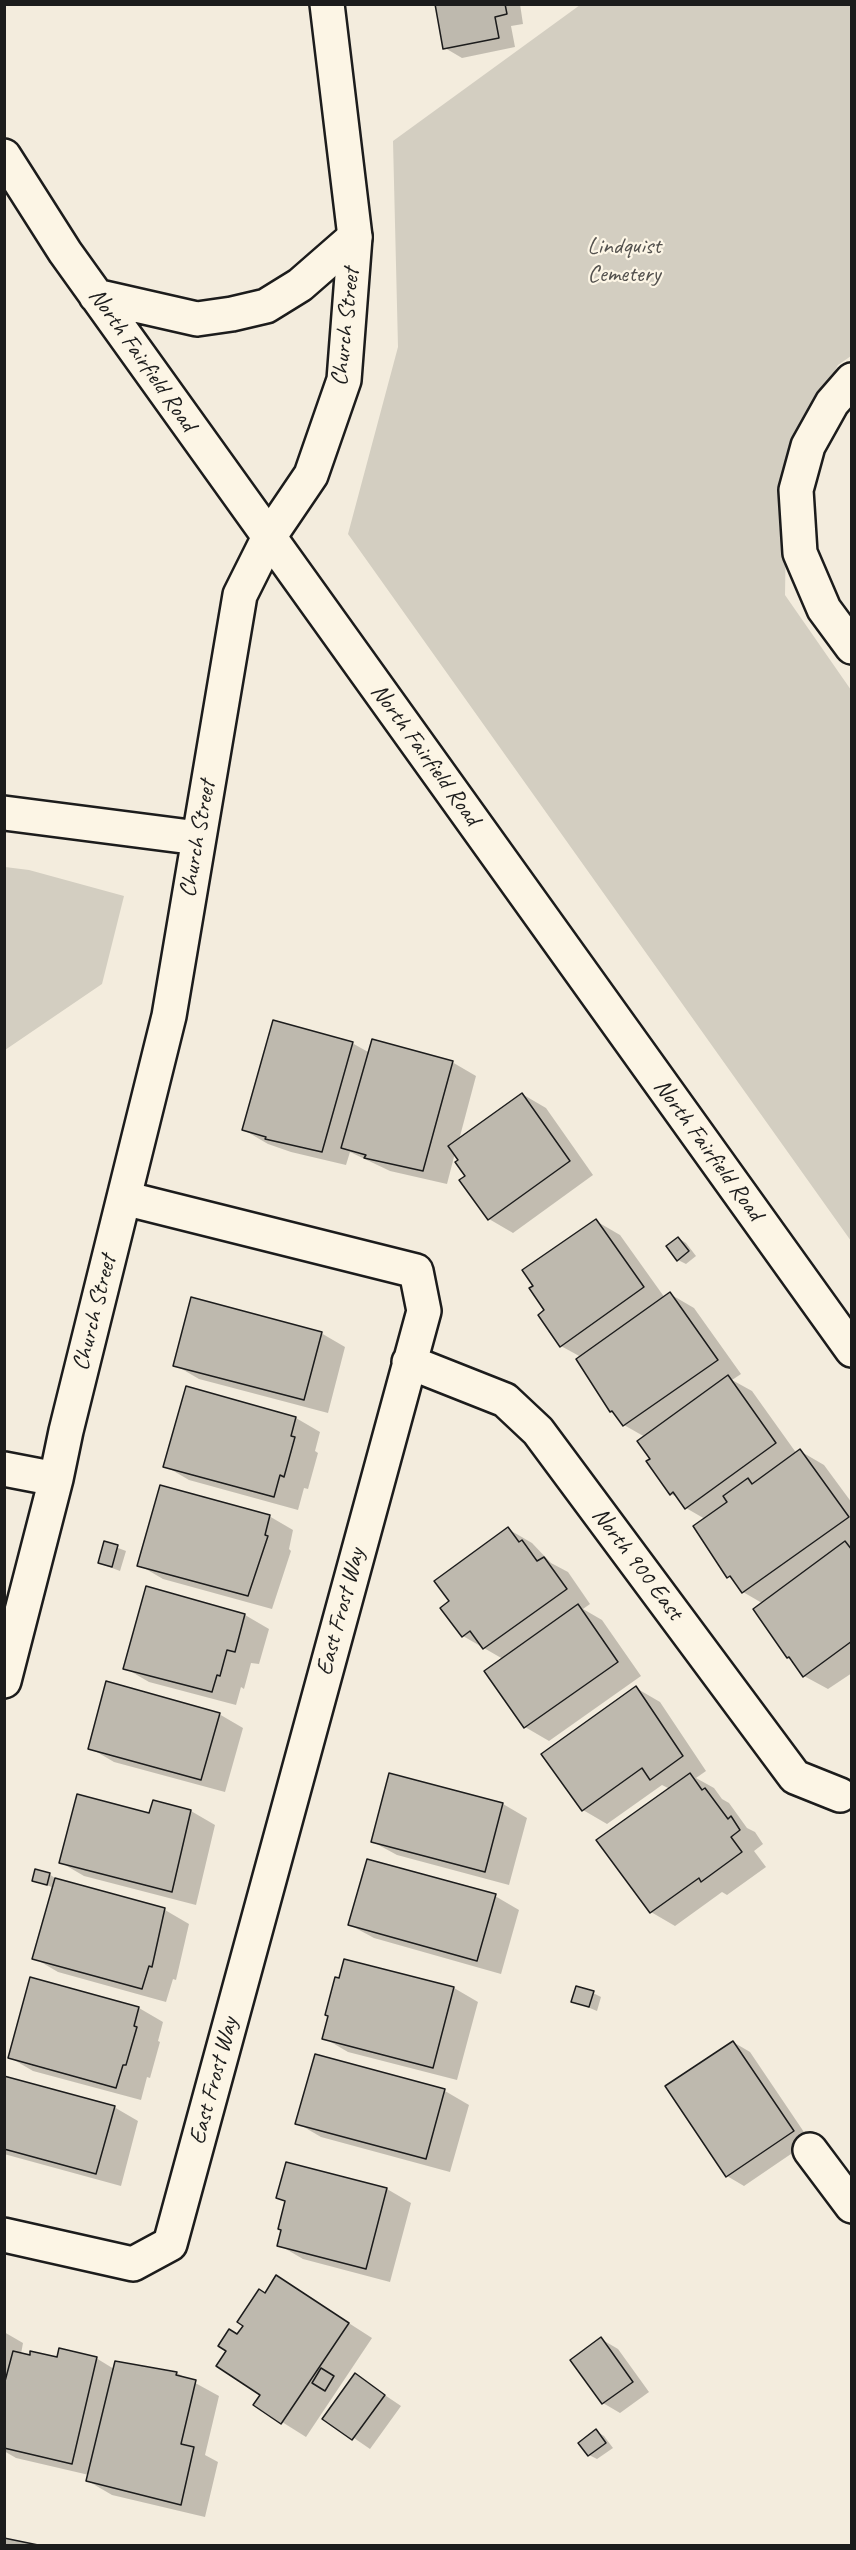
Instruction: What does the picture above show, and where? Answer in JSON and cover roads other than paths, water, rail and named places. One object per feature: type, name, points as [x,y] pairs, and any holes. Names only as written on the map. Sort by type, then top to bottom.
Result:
[{"type":"street","name":"Church Street","points":[[4,1682],[169,1016],[240,596],[269,537],[311,475],[344,380],[355,237],[327,4]]},
{"type":"street","name":"North Fairfield Road","points":[[4,156],[96,296],[852,1350]]},
{"type":"street","points":[[96,296],[197,319],[232,314],[266,306],[300,285],[355,237]]},
{"type":"street","points":[[852,380],[832,403],[808,446],[796,489],[800,552],[824,609],[852,647]]},
{"type":"street","points":[[4,813],[198,838]]},
{"type":"street","name":"East Frost Way","points":[[4,2235],[133,2264],[170,2244],[424,1311],[416,1271],[124,1198]]},
{"type":"street","name":"North 900 East","points":[[410,1362],[505,1400],[538,1431],[795,1777],[840,1795]]},
{"type":"street","points":[[4,1469],[56,1479]]},
{"type":"street","points":[[810,2150],[852,2206]]},
{"type":"park label","name":"Lindquist Cemetery","points":[[624,261]]}]
